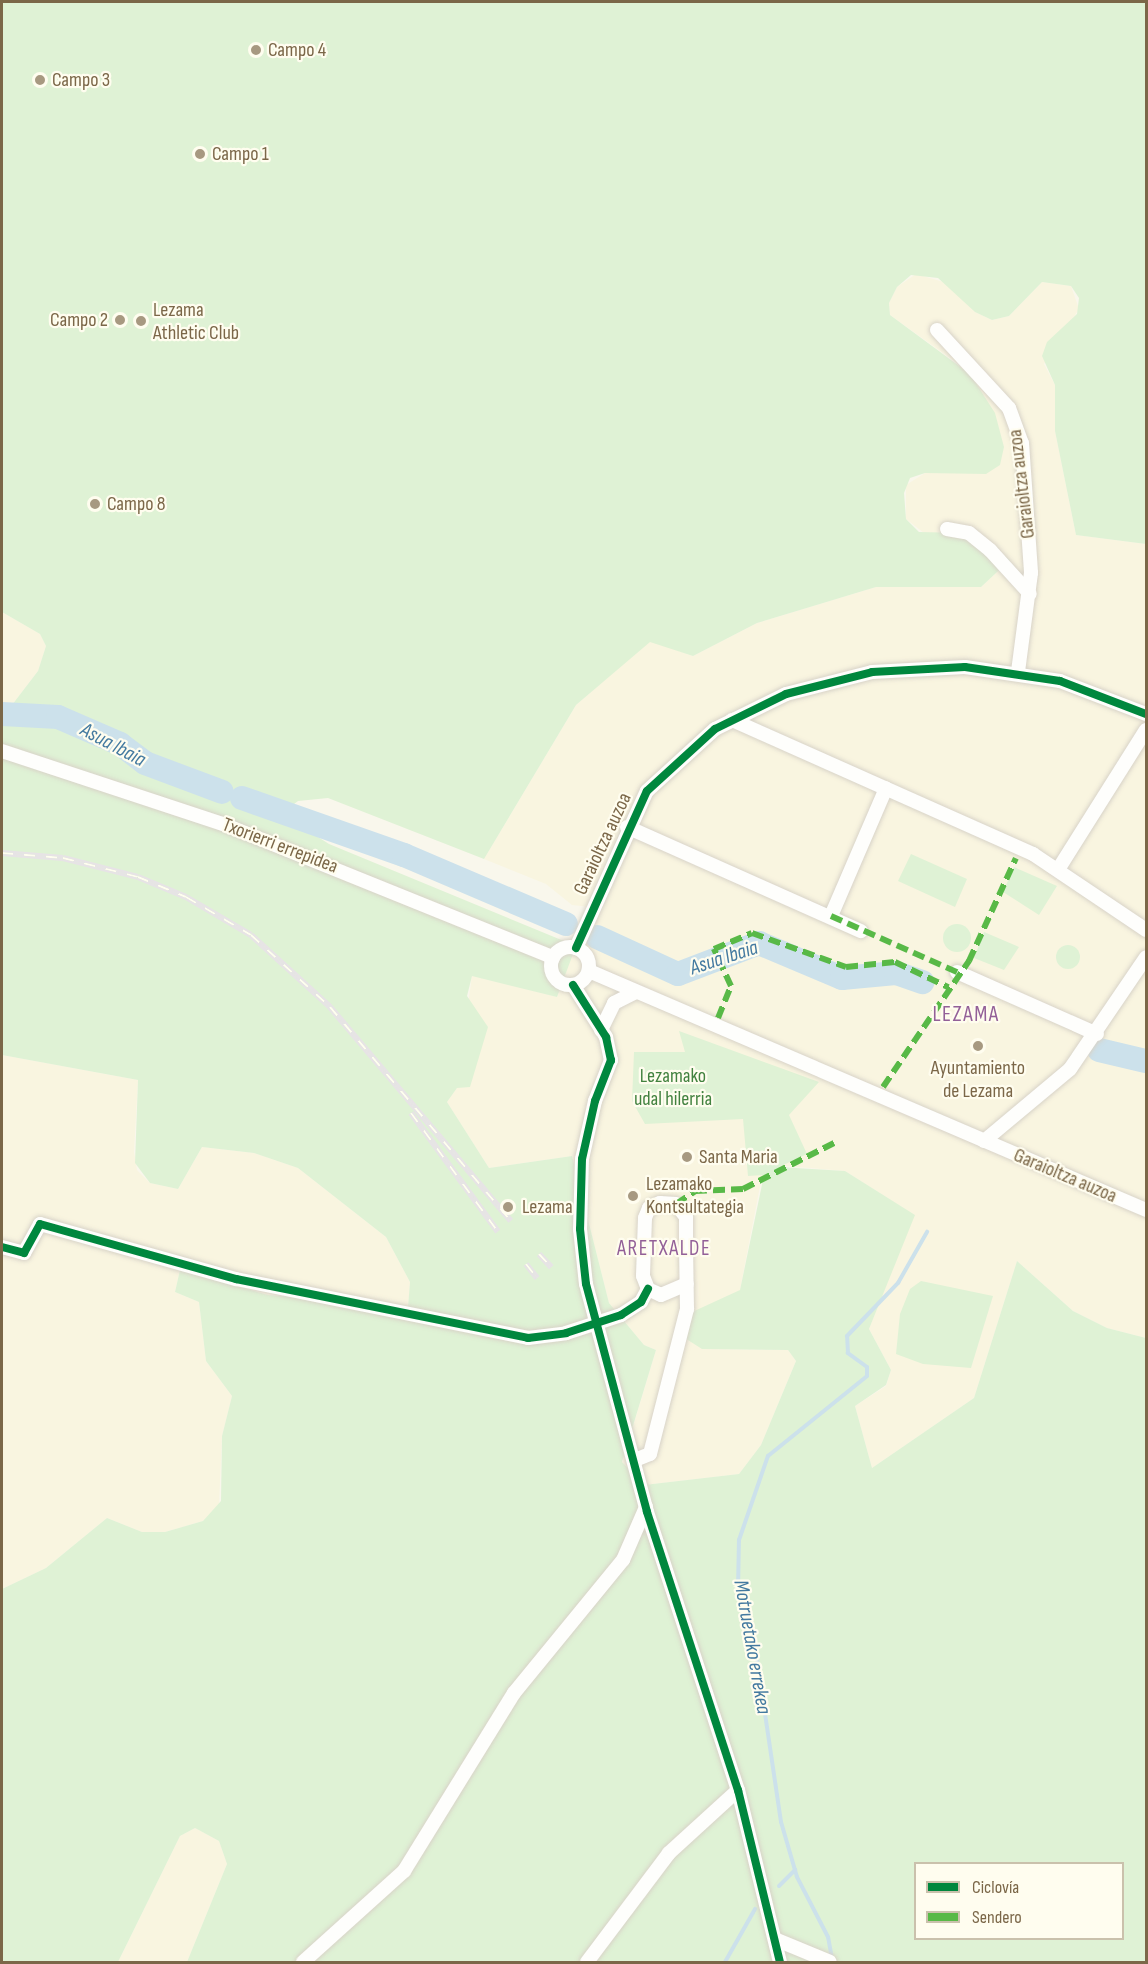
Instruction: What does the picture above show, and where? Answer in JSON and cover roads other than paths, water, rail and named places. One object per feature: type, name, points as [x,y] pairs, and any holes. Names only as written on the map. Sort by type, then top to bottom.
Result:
[{"type":"street","name":"Garaioltza auzoa","points":[[937,330],[1017,424],[1029,508],[1030,594],[1018,672]]},
{"type":"street","name":"Garaioltza auzoa","points":[[947,529],[969,533],[990,550],[1030,594]]},
{"type":"street","name":"Garaioltza auzoa","points":[[576,948],[627,827],[647,791],[675,761],[732,720],[758,707],[872,672],[928,667],[1018,672],[1060,681],[1146,714]]},
{"type":"street","points":[[758,707],[760,733]]},
{"type":"street","points":[[732,720],[1059,868],[1146,930]]},
{"type":"street","points":[[1059,868],[1146,730]]},
{"type":"street","name":"Txorierri errepidea","points":[[2,751],[223,824],[553,957]]},
{"type":"street","points":[[831,916],[886,788]]},
{"type":"street","name":"Garaioltza auzoa","points":[[627,827],[861,931]]},
{"type":"street","points":[[573,985],[589,971],[587,957],[576,948],[563,948],[553,957],[553,974],[573,985],[601,1030],[611,1060],[587,1131],[580,1186],[582,1258],[596,1323],[646,1507],[738,1790],[777,1940],[780,1962]]},
{"type":"street","name":"Garaioltza auzoa","points":[[984,1141],[1070,1069],[1097,1034],[1146,957]]},
{"type":"street","name":"Garaioltza auzoa","points":[[589,971],[1146,1210]]},
{"type":"street","points":[[957,972],[1097,1034]]},
{"type":"street","points":[[601,1030],[614,1003],[636,992]]},
{"type":"street","points":[[2,1247],[24,1253],[40,1224],[379,1312],[528,1338],[596,1323],[642,1302],[648,1289],[643,1276],[645,1218],[649,1208],[660,1203],[676,1204],[686,1217],[687,1284],[679,1358],[650,1454],[635,1460]]},
{"type":"street","points":[[648,1289],[676,1293],[687,1284]]},
{"type":"street","points":[[303,1962],[404,1871],[514,1693],[623,1560],[646,1507]]},
{"type":"street","points":[[587,1962],[669,1853],[738,1790]]},
{"type":"street","points":[[777,1940],[829,1962]]},
{"type":"waterway","name":"Asua Ibaia","points":[[2,714],[58,717],[120,744],[145,763],[222,792]]},
{"type":"waterway","name":"Asua Ibaia","points":[[242,798],[404,855],[566,924]]},
{"type":"waterway","name":"Asua Ibaia","points":[[597,937],[678,974],[759,943],[842,978],[896,973],[922,982]]},
{"type":"waterway","name":"Asua Ibaia","points":[[1099,1050],[1146,1061]]},
{"type":"waterway","name":"Motruetako errekea","points":[[832,1959],[828,1937],[797,1877],[781,1822],[756,1653],[738,1590],[739,1540],[768,1456],[867,1376],[867,1367],[848,1353],[847,1336],[898,1283],[927,1232]]},
{"type":"waterway","points":[[779,1886],[795,1870]]},
{"type":"waterway","points":[[725,1962],[755,1909]]},
{"type":"railway","points":[[2,853],[63,858],[138,877],[186,897],[251,935],[330,1007],[511,1221]]},
{"type":"railway","points":[[411,1113],[498,1232]]},
{"type":"railway","points":[[539,1254],[551,1267]]},
{"type":"railway","points":[[526,1264],[537,1278]]},
{"type":"place","name":"Campo 4","points":[[256,50]]},
{"type":"place","name":"Campo 3","points":[[40,80]]},
{"type":"place","name":"Campo 1","points":[[200,154]]},
{"type":"place","name":"Campo 2","points":[[120,320]]},
{"type":"place","name":"Lezama Athletic Club","points":[[141,321]]},
{"type":"place","name":"Campo 8","points":[[95,504]]},
{"type":"place","name":"Ayuntamiento de Lezama","points":[[978,1046]]},
{"type":"place","name":"Santa Maria","points":[[687,1157]]},
{"type":"place","name":"Lezamako Kontsultategia","points":[[633,1196]]},
{"type":"place","name":"Lezama","points":[[508,1207]]},
{"type":"district","name":"LEZAMA","points":[[966,1015]]},
{"type":"district","name":"ARETXALDE","points":[[664,1249]]},
{"type":"park label","name":"Lezamako udal hilerria","points":[[673,1088]]}]
